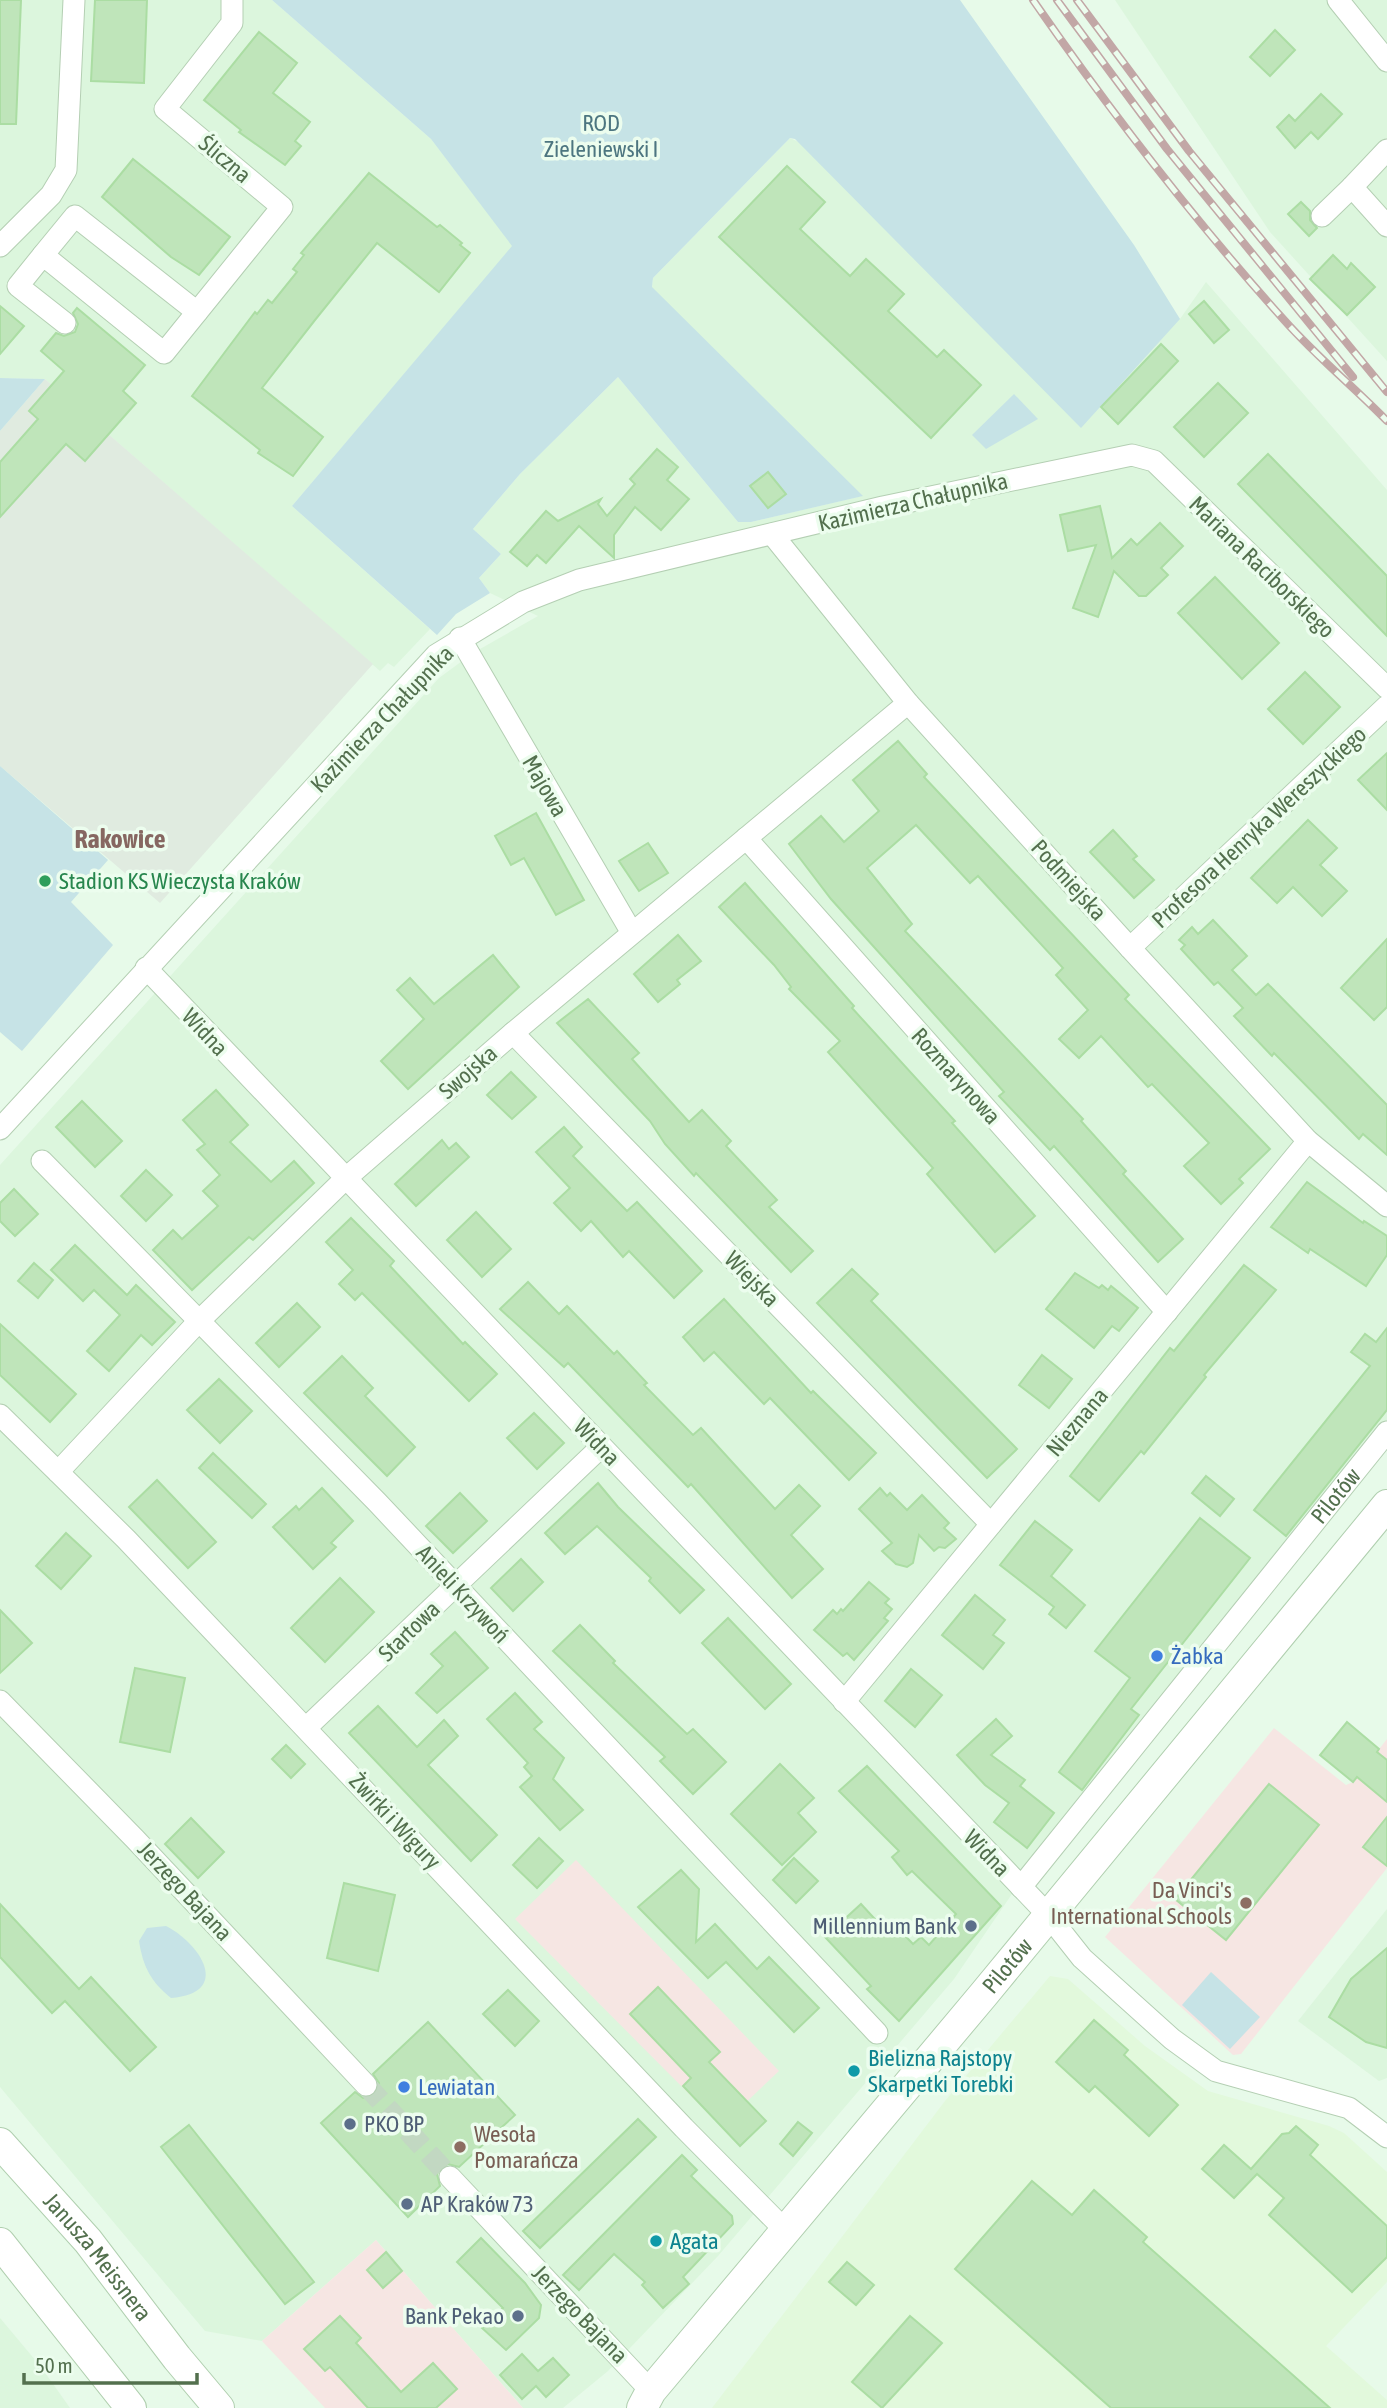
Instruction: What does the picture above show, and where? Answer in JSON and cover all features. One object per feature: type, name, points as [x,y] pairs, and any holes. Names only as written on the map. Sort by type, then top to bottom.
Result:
[{"type":"street","points":[[3,237],[51,195],[66,170],[74,0]]},
{"type":"street","name":"Śliczna","points":[[43,255],[164,353],[282,207],[165,109],[232,23],[232,0]]},
{"type":"street","points":[[1338,0],[1387,61]]},
{"type":"street","points":[[1322,216],[1387,150]]},
{"type":"street","points":[[1352,187],[1387,226]]},
{"type":"street","points":[[65,323],[18,286],[75,216],[197,312]]},
{"type":"street","name":"Kazimierza Chałupnika","points":[[0,1129],[146,968],[213,901],[436,655],[460,638],[523,602],[579,580],[883,507],[1132,456]]},
{"type":"street","name":"Mariana Raciborskiego","points":[[1132,456],[1154,461],[1387,688]]},
{"type":"street","name":"Podmiejska","points":[[772,534],[908,703],[1130,948],[1308,1141],[1387,1206]]},
{"type":"street","name":"Majowa","points":[[460,638],[632,933]]},
{"type":"street","name":"Swojska","points":[[58,1472],[198,1322],[345,1179],[513,1033],[908,703]]},
{"type":"street","name":"Profesora Henryka Wereszyckiego","points":[[1130,948],[1387,706]]},
{"type":"street","name":"Rozmarynowa","points":[[746,838],[1167,1312]]},
{"type":"street","name":"Widna","points":[[146,968],[1021,1887],[1082,1958],[1172,2039],[1216,2071],[1349,2108],[1387,2137]]},
{"type":"street","name":"Wiejska","points":[[513,1033],[990,1524]]},
{"type":"street","name":"Nieznana","points":[[844,1702],[1308,1141]]},
{"type":"street","name":"Anieli Krzywoń","points":[[42,1161],[377,1502],[877,2033]]},
{"type":"street","name":"Żwirki i Wigury","points":[[0,1415],[307,1727],[684,2128],[786,2231]]},
{"type":"street","name":"Pilotów","points":[[1021,1887],[1387,1432]]},
{"type":"street","name":"Startowa","points":[[307,1727],[601,1447]]},
{"type":"street","name":"Pilotów","points":[[641,2402],[1048,1916],[1387,1504]]},
{"type":"street","name":"Jerzego Bajana","points":[[0,1701],[135,1839],[366,2085]]},
{"type":"street","name":"Janusza Meissnera","points":[[0,2143],[88,2241],[177,2358],[219,2408]]},
{"type":"street","name":"Jerzego Bajana","points":[[450,2177],[641,2402]]},
{"type":"street","points":[[0,2243],[131,2408]]},
{"type":"shaded area","points":[[0,0],[272,0],[431,139],[513,246],[292,506],[430,629],[394,667],[388,663],[380,671],[45,379],[0,378]]},
{"type":"shaded area","points":[[1115,0],[1387,0],[1387,361],[1270,232]]},
{"type":"shaded area","points":[[790,138],[1180,319],[1206,282],[1387,490],[1387,1433],[1014,1891],[954,1979],[718,2256],[608,2371],[563,2408],[523,2408],[376,2240],[262,2341],[205,2331],[0,2087],[0,1165],[439,678],[473,653],[538,616],[490,593],[479,578],[501,554],[473,529],[520,474],[618,377],[738,522],[751,522],[862,496],[652,288],[653,278]]},
{"type":"shaded area","points":[[45,379],[373,664],[160,903],[0,766],[0,431]]},
{"type":"shaded area","name":"Da Vinci's International Schools","points":[[1274,1728],[1346,1785],[1353,1782],[1387,1739],[1387,1868],[1241,2054],[1233,2055],[1105,1937]]},
{"type":"shaded area","points":[[576,1860],[779,2071],[721,2126],[515,1919]]},
{"type":"shaded area","points":[[1387,1909],[1387,2078],[1379,2081],[1298,2021]]},
{"type":"shaded area","points":[[1050,1976],[1068,1979],[1145,2046],[1208,2091],[1329,2126],[1344,2133],[1387,2172],[1387,2282],[1326,2346],[1387,2400],[1387,2408],[712,2408],[945,2101]]},
{"type":"shaded area","points":[[376,2240],[523,2408],[325,2408],[262,2341]]},
{"type":"shaded area","points":[[0,2318],[41,2367],[70,2408],[0,2408]]},
{"type":"green space","name":"ROD Zieleniewski I","points":[[272,0],[960,0],[1134,245],[1180,319],[1081,428],[795,139],[790,138],[653,278],[652,287],[863,496],[751,522],[738,522],[618,377],[520,474],[473,529],[501,554],[479,578],[490,593],[456,614],[437,635],[292,506],[512,246],[431,139]]},
{"type":"green space","points":[[0,378],[45,379],[0,431]]},
{"type":"green space","points":[[1014,394],[1038,419],[986,449],[972,435]]},
{"type":"green space","points":[[0,766],[108,860],[71,902],[113,945],[22,1051],[0,1032]]},
{"type":"green space","points":[[166,1926],[179,1934],[199,1955],[205,1978],[201,1987],[190,1994],[171,1998],[149,1973],[139,1941],[147,1928]]},
{"type":"green space","points":[[1211,1972],[1260,2017],[1230,2049],[1182,2005]]},
{"type":"building","points":[[0,0],[21,0],[16,124],[0,124]]},
{"type":"building","points":[[95,0],[147,0],[144,83],[91,81]]},
{"type":"building","points":[[1275,30],[1295,50],[1270,76],[1250,57]]},
{"type":"building","points":[[259,32],[297,63],[273,93],[310,122],[295,141],[301,146],[285,165],[239,132],[241,130],[204,100]]},
{"type":"building","points":[[1321,94],[1342,114],[1318,139],[1311,132],[1295,148],[1277,127],[1289,115],[1295,121]]},
{"type":"building","points":[[133,159],[230,237],[199,275],[171,257],[102,197]]},
{"type":"building","points":[[787,166],[825,202],[800,229],[850,276],[866,259],[904,294],[888,311],[937,357],[944,350],[981,385],[931,438],[719,237]]},
{"type":"building","points":[[369,173],[437,227],[440,225],[470,253],[439,292],[377,243],[315,320],[262,388],[323,437],[293,476],[258,453],[260,450],[192,396],[255,312],[257,314],[268,300],[272,303],[297,272],[293,269],[304,255],[301,253]]},
{"type":"building","points":[[1301,202],[1310,211],[1310,220],[1317,228],[1309,236],[1288,214]]},
{"type":"building","points":[[1333,255],[1347,269],[1351,263],[1375,287],[1347,315],[1310,279]]},
{"type":"building","points":[[1204,301],[1229,330],[1214,343],[1189,314]]},
{"type":"building","points":[[0,306],[24,326],[0,354]]},
{"type":"building","points":[[77,308],[145,365],[123,391],[136,403],[85,461],[66,444],[0,517],[0,462],[38,419],[29,411],[64,371],[41,351],[56,333],[64,336],[75,332],[78,324],[73,313]]},
{"type":"building","points":[[1161,344],[1178,361],[1118,424],[1101,407]]},
{"type":"building","points":[[1218,383],[1248,413],[1204,457],[1174,427]]},
{"type":"building","points":[[657,449],[678,467],[667,480],[689,499],[661,530],[635,507],[614,535],[614,558],[579,526],[546,563],[537,555],[527,566],[510,552],[546,511],[558,521],[601,499],[598,504],[607,516],[635,484],[630,479]]},
{"type":"building","points":[[1268,454],[1387,576],[1387,636],[1238,484]]},
{"type":"building","points":[[768,472],[786,494],[768,508],[750,486]]},
{"type":"building","points":[[1100,506],[1112,558],[1131,539],[1137,545],[1160,523],[1183,546],[1161,568],[1168,575],[1146,596],[1139,596],[1114,571],[1098,617],[1073,608],[1096,545],[1068,551],[1060,515]]},
{"type":"building","points":[[1215,577],[1279,643],[1242,679],[1178,613]]},
{"type":"building","points":[[1305,672],[1340,707],[1303,744],[1268,709]]},
{"type":"building","points":[[898,741],[927,774],[924,777],[1129,995],[1125,999],[1270,1149],[1239,1179],[1243,1183],[1221,1204],[1184,1166],[1209,1143],[1152,1084],[1148,1087],[1101,1036],[1079,1058],[1059,1039],[1088,1010],[1056,975],[1063,968],[978,876],[970,883],[916,825],[867,868],[912,924],[905,931],[1083,1119],[1081,1121],[1126,1171],[1123,1174],[1183,1239],[1158,1262],[1054,1146],[1050,1150],[999,1096],[1004,1092],[831,899],[789,844],[821,816],[844,842],[879,811],[853,780]]},
{"type":"building","points":[[1387,753],[1387,810],[1358,780]]},
{"type":"building","points":[[536,813],[584,900],[556,915],[524,858],[511,865],[495,836]]},
{"type":"building","points":[[1308,820],[1337,848],[1320,865],[1347,891],[1322,916],[1293,887],[1277,903],[1251,878]]},
{"type":"building","points":[[1113,830],[1137,856],[1133,859],[1154,880],[1134,898],[1090,852]]},
{"type":"building","points":[[648,843],[668,873],[639,891],[619,861]]},
{"type":"building","points":[[745,883],[1035,1216],[995,1252],[927,1174],[933,1168],[828,1052],[840,1041],[789,989],[791,987],[774,965],[719,907]]},
{"type":"building","points":[[1213,920],[1247,956],[1232,970],[1256,995],[1268,984],[1387,1105],[1387,1155],[1363,1134],[1359,1139],[1274,1053],[1272,1056],[1234,1016],[1243,1008],[1218,982],[1214,985],[1181,949],[1185,945],[1179,940],[1192,927],[1198,934]]},
{"type":"building","points":[[678,935],[701,961],[677,980],[680,984],[658,1002],[634,974]]},
{"type":"building","points":[[1387,939],[1387,1007],[1374,1020],[1341,988]]},
{"type":"building","points":[[493,955],[519,987],[408,1089],[381,1061],[424,1019],[397,990],[410,978],[434,1004]]},
{"type":"building","points":[[588,999],[639,1053],[632,1059],[689,1122],[702,1110],[731,1141],[726,1146],[777,1200],[769,1207],[813,1251],[791,1272],[696,1173],[694,1176],[665,1144],[650,1121],[557,1023]]},
{"type":"building","points":[[511,1072],[536,1097],[512,1119],[487,1095]]},
{"type":"building","points":[[216,1090],[248,1125],[230,1142],[271,1182],[294,1161],[314,1183],[253,1240],[249,1237],[192,1290],[153,1250],[173,1230],[182,1239],[218,1206],[203,1191],[220,1175],[197,1150],[205,1144],[183,1120]]},
{"type":"building","points":[[82,1101],[122,1141],[95,1167],[56,1127]]},
{"type":"building","points":[[564,1127],[582,1147],[573,1156],[627,1211],[637,1202],[702,1271],[674,1298],[629,1251],[623,1257],[591,1221],[581,1231],[554,1203],[570,1188],[536,1152]]},
{"type":"building","points":[[442,1140],[449,1149],[456,1143],[469,1157],[416,1206],[395,1184]]},
{"type":"building","points":[[146,1170],[172,1195],[146,1221],[121,1196]]},
{"type":"building","points":[[1307,1182],[1363,1223],[1364,1221],[1387,1236],[1387,1255],[1366,1286],[1310,1249],[1308,1253],[1271,1227]]},
{"type":"building","points":[[14,1189],[38,1214],[15,1236],[0,1221],[0,1203]]},
{"type":"building","points":[[476,1212],[511,1249],[482,1277],[447,1240]]},
{"type":"building","points":[[351,1218],[394,1261],[390,1266],[463,1344],[465,1342],[497,1374],[469,1401],[362,1293],[355,1300],[339,1284],[353,1270],[326,1242]]},
{"type":"building","points":[[75,1245],[127,1295],[136,1285],[175,1322],[152,1345],[141,1335],[109,1371],[87,1351],[120,1315],[94,1290],[83,1301],[51,1270]]},
{"type":"building","points":[[34,1263],[53,1280],[38,1298],[18,1281]]},
{"type":"building","points":[[1244,1265],[1276,1290],[1204,1375],[1206,1377],[1144,1454],[1141,1451],[1099,1501],[1070,1476],[1170,1348],[1174,1351]]},
{"type":"building","points":[[852,1269],[878,1294],[871,1301],[1017,1449],[987,1478],[817,1303]]},
{"type":"building","points":[[1075,1273],[1099,1288],[1102,1285],[1108,1290],[1111,1286],[1138,1308],[1119,1331],[1112,1326],[1094,1348],[1046,1309]]},
{"type":"building","points":[[528,1282],[559,1314],[567,1306],[614,1354],[617,1351],[647,1383],[644,1385],[693,1435],[701,1428],[775,1509],[799,1485],[820,1506],[791,1535],[823,1569],[792,1598],[691,1484],[688,1487],[568,1363],[564,1367],[500,1309]]},
{"type":"building","points":[[724,1299],[811,1393],[813,1391],[876,1453],[849,1480],[770,1398],[764,1404],[714,1352],[704,1361],[683,1337]]},
{"type":"building","points":[[297,1303],[320,1327],[279,1367],[256,1343]]},
{"type":"building","points":[[0,1324],[76,1394],[50,1422],[0,1375]]},
{"type":"building","points":[[1387,1328],[1387,1410],[1286,1536],[1254,1510],[1370,1366],[1351,1352],[1365,1334],[1376,1342]]},
{"type":"building","points":[[1042,1355],[1072,1379],[1049,1408],[1019,1385]]},
{"type":"building","points":[[342,1356],[373,1388],[365,1396],[415,1447],[387,1476],[304,1393]]},
{"type":"building","points":[[219,1379],[252,1411],[220,1443],[187,1410]]},
{"type":"building","points":[[534,1413],[564,1443],[537,1469],[507,1438]]},
{"type":"building","points":[[213,1453],[266,1504],[252,1518],[199,1468]]},
{"type":"building","points":[[1206,1476],[1234,1499],[1220,1516],[1192,1493]]},
{"type":"building","points":[[157,1480],[216,1542],[188,1568],[129,1507]]},
{"type":"building","points":[[598,1483],[618,1507],[704,1590],[680,1613],[649,1581],[651,1578],[597,1526],[565,1554],[545,1533]]},
{"type":"building","points":[[322,1488],[353,1521],[331,1543],[336,1547],[313,1569],[273,1527],[296,1506],[299,1510]]},
{"type":"building","points":[[880,1488],[887,1496],[890,1493],[907,1510],[922,1495],[949,1523],[944,1528],[956,1539],[945,1548],[939,1547],[934,1551],[919,1535],[913,1563],[907,1567],[896,1564],[882,1551],[892,1543],[859,1509]]},
{"type":"building","points":[[460,1493],[487,1521],[453,1553],[426,1526]]},
{"type":"building","points":[[1200,1518],[1250,1558],[1131,1709],[1139,1715],[1082,1790],[1059,1772],[1130,1678],[1095,1651]]},
{"type":"building","points":[[1035,1521],[1072,1550],[1051,1576],[1085,1605],[1066,1628],[1049,1614],[1054,1607],[1000,1565]]},
{"type":"building","points":[[66,1533],[91,1556],[61,1589],[36,1566]]},
{"type":"building","points":[[521,1559],[543,1582],[513,1611],[491,1588]]},
{"type":"building","points":[[340,1578],[374,1612],[325,1662],[291,1628]]},
{"type":"building","points":[[869,1582],[889,1599],[885,1603],[892,1609],[884,1618],[888,1621],[854,1660],[847,1653],[843,1656],[814,1630],[833,1610],[837,1614],[841,1609],[843,1611]]},
{"type":"building","points":[[975,1595],[1005,1620],[993,1635],[1004,1643],[983,1669],[942,1635]]},
{"type":"building","points":[[0,1610],[32,1643],[0,1673]]},
{"type":"building","points":[[728,1618],[791,1684],[765,1709],[702,1643]]},
{"type":"building","points":[[580,1625],[615,1661],[613,1663],[687,1734],[693,1729],[726,1762],[693,1794],[660,1761],[665,1757],[553,1651]]},
{"type":"building","points":[[455,1632],[488,1668],[437,1713],[416,1693],[443,1666],[431,1654]]},
{"type":"building","points":[[135,1668],[185,1678],[170,1752],[120,1742]]},
{"type":"building","points":[[911,1669],[942,1695],[915,1727],[885,1701]]},
{"type":"building","points":[[515,1693],[542,1722],[534,1729],[564,1758],[553,1779],[583,1810],[560,1830],[520,1787],[532,1776],[524,1767],[528,1763],[487,1719]]},
{"type":"building","points":[[378,1706],[417,1747],[444,1720],[458,1736],[428,1765],[497,1835],[471,1861],[349,1733]]},
{"type":"building","points":[[996,1719],[1012,1736],[991,1755],[1025,1780],[1020,1786],[1054,1813],[1027,1848],[994,1822],[1009,1803],[985,1785],[957,1755]]},
{"type":"building","points":[[1347,1722],[1379,1749],[1377,1752],[1387,1760],[1387,1802],[1357,1777],[1353,1782],[1320,1755]]},
{"type":"building","points":[[286,1745],[305,1764],[291,1778],[272,1759]]},
{"type":"building","points":[[780,1764],[814,1798],[798,1813],[816,1832],[782,1865],[731,1814]]},
{"type":"building","points":[[867,1766],[1001,1906],[899,2021],[867,1989],[871,1986],[825,1937],[861,1904],[884,1929],[892,1922],[913,1944],[921,1937],[929,1945],[956,1914],[912,1871],[907,1875],[892,1857],[899,1851],[839,1791]]},
{"type":"building","points":[[1269,1784],[1319,1825],[1226,1940],[1175,1899]]},
{"type":"building","points":[[1387,1817],[1387,1866],[1363,1847]]},
{"type":"building","points":[[191,1818],[224,1852],[198,1878],[165,1844]]},
{"type":"building","points":[[539,1838],[563,1861],[537,1888],[513,1865]]},
{"type":"building","points":[[794,1858],[818,1881],[796,1903],[773,1880]]},
{"type":"building","points":[[681,1870],[699,1889],[696,1942],[715,1924],[757,1969],[769,1957],[819,2008],[794,2032],[726,1962],[708,1978],[638,1907]]},
{"type":"building","points":[[344,1883],[395,1895],[378,1971],[327,1958]]},
{"type":"building","points":[[0,1904],[79,1989],[91,1977],[156,2047],[130,2071],[65,2001],[52,2013],[0,1957]]},
{"type":"building","points":[[1387,1948],[1387,2048],[1366,2042],[1329,2017],[1351,1979]]},
{"type":"building","points":[[658,1987],[720,2052],[709,2062],[766,2121],[740,2146],[683,2086],[691,2078],[630,2014]]},
{"type":"building","points":[[508,1990],[539,2021],[515,2046],[483,2014]]},
{"type":"building","points":[[1094,2020],[1128,2050],[1124,2055],[1178,2105],[1149,2136],[1095,2086],[1089,2092],[1056,2062]]},
{"type":"building","points":[[428,2022],[515,2115],[459,2167],[448,2164],[442,2167],[437,2174],[440,2186],[408,2217],[321,2123],[355,2092],[363,2098],[375,2094],[379,2083],[373,2074]]},
{"type":"building","points":[[638,2119],[656,2137],[540,2248],[523,2231]]},
{"type":"building","points":[[798,2122],[812,2133],[793,2156],[780,2144]]},
{"type":"building","points":[[189,2125],[314,2282],[285,2304],[161,2147]]},
{"type":"building","points":[[1296,2126],[1318,2145],[1310,2155],[1387,2226],[1387,2257],[1352,2292],[1269,2215],[1284,2198],[1257,2174],[1234,2198],[1202,2169],[1224,2145],[1251,2169],[1282,2134],[1289,2133]]},
{"type":"building","points":[[682,2155],[697,2170],[691,2176],[732,2216],[733,2224],[683,2277],[689,2284],[663,2308],[642,2285],[645,2282],[614,2254],[579,2290],[563,2275]]},
{"type":"building","points":[[1032,2181],[1072,2215],[1094,2190],[1147,2237],[1143,2242],[1330,2408],[1111,2408],[955,2269]]},
{"type":"building","points":[[481,2238],[525,2283],[541,2305],[539,2318],[506,2350],[482,2328],[503,2308],[457,2262]]},
{"type":"building","points":[[386,2252],[402,2271],[383,2288],[367,2270]]},
{"type":"building","points":[[847,2262],[874,2285],[856,2305],[829,2282]]},
{"type":"building","points":[[340,2316],[361,2338],[356,2343],[401,2392],[433,2363],[457,2389],[436,2408],[368,2408],[330,2367],[325,2371],[304,2349]]},
{"type":"building","points":[[910,2316],[942,2343],[882,2408],[852,2382]]},
{"type":"building","points":[[522,2354],[538,2371],[553,2358],[569,2375],[546,2397],[536,2386],[522,2399],[500,2375]]},
{"type":"tunnel","points":[[366,2085],[450,2177]]},
{"type":"railway","points":[[1033,0],[1123,124],[1218,244],[1297,334],[1387,421]]},
{"type":"railway","points":[[1057,0],[1167,149],[1353,377]]},
{"type":"railway","points":[[1077,0],[1189,151],[1387,392]]},
{"type":"place","name":"Stadion KS Wieczysta Kraków","points":[[45,881]]},
{"type":"place","name":"Żabka","points":[[1157,1656]]},
{"type":"place","name":"Da Vinci's International Schools","points":[[1246,1903]]},
{"type":"place","name":"Millennium Bank","points":[[971,1926]]},
{"type":"place","name":"Bielizna Rajstopy Skarpetki Torebki","points":[[854,2071]]},
{"type":"place","name":"Lewiatan","points":[[404,2087]]},
{"type":"place","name":"PKO BP","points":[[350,2124]]},
{"type":"place","name":"Wesoła Pomarańcza","points":[[460,2147]]},
{"type":"place","name":"AP Kraków 73","points":[[407,2204]]},
{"type":"place","name":"Agata","points":[[656,2241]]},
{"type":"place","name":"Bank Pekao","points":[[518,2316]]},
{"type":"district","name":"Rakowice","points":[[120,839]]}]
